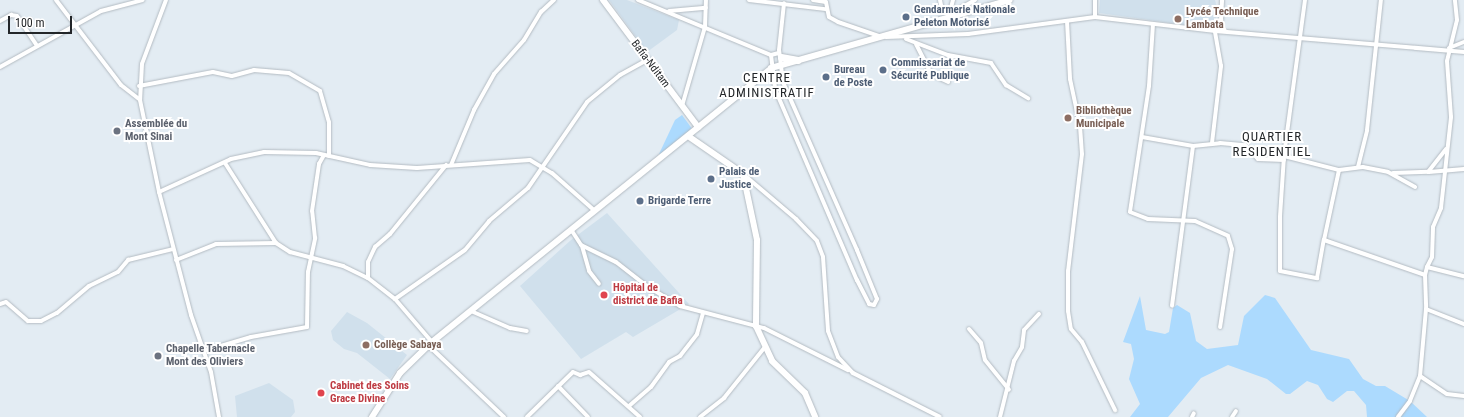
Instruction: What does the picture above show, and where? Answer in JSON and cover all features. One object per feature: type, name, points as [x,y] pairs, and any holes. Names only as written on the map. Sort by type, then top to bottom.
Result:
[{"type":"main road","name":"Bafia-Nditam","points":[[603,0],[698,127]]},
{"type":"main road","points":[[372,417],[400,373],[430,344],[596,212],[771,68],[1010,0]]},
{"type":"main road","points":[[780,55],[798,60]]},
{"type":"main road","points":[[688,136],[743,174],[757,240],[756,326],[777,367],[805,393],[815,417]]},
{"type":"street","points":[[56,0],[121,85],[140,100]]},
{"type":"street","points":[[0,67],[101,11],[143,0]]},
{"type":"street","points":[[166,0],[142,64],[139,86],[140,100],[159,192],[173,249],[204,351],[219,417]]},
{"type":"street","points":[[368,278],[368,262],[375,247],[390,234],[457,156],[474,110],[491,79],[504,60],[524,40],[541,12],[554,0]]},
{"type":"street","points":[[638,0],[771,55],[780,55]]},
{"type":"street","points":[[682,107],[705,27],[706,0]]},
{"type":"street","points":[[749,0],[787,2],[825,9],[838,22],[881,36],[906,38],[1095,17],[1299,39],[1464,52]]},
{"type":"street","points":[[813,0],[826,2],[825,9]]},
{"type":"street","points":[[940,0],[942,10],[947,18]]},
{"type":"street","points":[[947,18],[953,0]]},
{"type":"street","points":[[947,18],[975,0]]},
{"type":"street","points":[[1095,0],[1095,17]]},
{"type":"street","points":[[1212,143],[1221,66],[1215,31],[1221,20],[1222,0]]},
{"type":"street","points":[[1305,0],[1284,158],[1280,271],[1317,278],[1339,170]]},
{"type":"street","points":[[1358,167],[1367,130],[1375,44],[1381,0]]},
{"type":"street","points":[[1398,417],[1410,401],[1420,376],[1426,309],[1425,275],[1432,257],[1433,227],[1441,208],[1446,149],[1451,117],[1449,50],[1457,20],[1455,0]]},
{"type":"street","points":[[771,55],[771,68],[775,89],[857,280],[869,304],[874,305],[877,299],[835,196],[783,82],[780,55],[787,2]]},
{"type":"street","points":[[667,11],[706,8]]},
{"type":"street","points":[[0,21],[11,15],[17,16],[37,46]]},
{"type":"street","points":[[1067,21],[1070,79],[1080,126],[1082,154],[1068,271],[1068,311],[1071,329],[1082,342],[1115,410]]},
{"type":"street","points":[[1153,24],[1142,137],[1130,212],[1144,218],[1176,222],[1184,219],[1201,222],[1230,239],[1220,327]]},
{"type":"street","points":[[906,38],[916,44],[948,55],[991,63],[1006,85],[1028,98]]},
{"type":"street","points":[[1449,50],[1464,42]]},
{"type":"street","points":[[916,44],[931,74],[948,82]]},
{"type":"street","points":[[395,299],[456,258],[489,221],[517,199],[543,166],[587,102],[620,75],[647,60]]},
{"type":"street","points":[[139,86],[213,72],[232,76],[254,70],[290,72],[320,91],[329,122],[329,156]]},
{"type":"street","points":[[1142,137],[1193,146],[1212,143],[1245,145],[1258,159],[1284,158],[1339,170],[1358,167],[1392,173],[1444,172],[1464,169]]},
{"type":"street","points":[[1172,306],[1193,146]]},
{"type":"street","points":[[1428,172],[1446,149]]},
{"type":"street","points":[[159,192],[225,163],[264,152],[324,155],[386,166],[466,165],[524,160],[543,166],[596,212]]},
{"type":"street","points":[[204,351],[250,337],[307,327],[311,260],[315,238],[312,210],[319,164],[324,155]]},
{"type":"street","points":[[457,156],[466,165]]},
{"type":"street","points":[[225,163],[276,243],[290,252],[311,260],[343,266],[368,278],[395,299],[430,344],[502,417]]},
{"type":"street","points":[[1392,173],[1415,187]]},
{"type":"street","points":[[743,174],[796,219],[817,241],[823,257],[832,347],[853,373]]},
{"type":"street","points":[[1176,222],[1181,230]]},
{"type":"street","points":[[572,230],[581,245],[588,271],[600,284]]},
{"type":"street","points":[[1324,240],[1380,257],[1425,275]]},
{"type":"street","points":[[176,260],[216,244],[276,243]]},
{"type":"street","points":[[581,245],[616,262],[645,285],[680,306],[756,326],[940,417]]},
{"type":"street","points":[[0,304],[6,302],[28,321],[41,321],[57,313],[89,286],[118,272],[128,260],[173,249]]},
{"type":"street","points":[[1427,267],[1464,276]]},
{"type":"street","points":[[1426,309],[1464,324]]},
{"type":"street","points":[[470,311],[515,330],[527,331]]},
{"type":"street","points":[[629,406],[651,387],[669,362],[680,356],[697,334],[703,313]]},
{"type":"street","points":[[1000,417],[1024,330],[1039,314]]},
{"type":"street","points":[[969,330],[981,343],[985,360],[1008,390]]},
{"type":"street","points":[[700,417],[724,398],[766,348]]},
{"type":"street","points":[[527,417],[574,372],[580,375],[589,372],[640,417]]},
{"type":"street","points":[[1420,376],[1447,394],[1464,396]]},
{"type":"street","points":[[558,386],[588,417]]},
{"type":"street","points":[[1232,417],[1236,411]]},
{"type":"shaded area","points":[[609,0],[627,0],[679,20],[677,30],[647,52]]},
{"type":"shaded area","name":"Lycée Technique Lambata","points":[[1100,0],[1215,0],[1218,11],[1213,29],[1099,13]]},
{"type":"shaded area","points":[[682,115],[693,130],[662,156],[659,154],[675,120]]},
{"type":"shaded area","name":"Hôpital de district de Bafia","points":[[607,213],[689,304],[633,337],[626,332],[581,359],[520,286],[571,240]]},
{"type":"shaded area","points":[[1265,295],[1275,298],[1311,350],[1349,359],[1363,379],[1376,386],[1385,386],[1410,401],[1427,417],[1367,417],[1366,405],[1354,391],[1347,391],[1333,402],[1327,399],[1318,385],[1307,381],[1290,394],[1286,394],[1267,379],[1228,365],[1201,378],[1168,417],[1130,417],[1140,404],[1129,379],[1134,359],[1131,344],[1123,342],[1140,296],[1146,330],[1165,334],[1169,332],[1173,308],[1177,305],[1190,313],[1196,341],[1207,349],[1238,345],[1244,316]]},
{"type":"shaded area","name":"Collège Sabaya","points":[[347,312],[367,323],[407,355],[390,379],[357,353],[344,349],[333,340],[331,331]]},
{"type":"shaded area","points":[[269,383],[293,400],[295,412],[291,417],[237,417],[235,396]]},
{"type":"place","name":"Gendarmerie Nationale Peleton Motorisé","points":[[906,17]]},
{"type":"place","name":"Lycée Technique Lambata","points":[[1178,19]]},
{"type":"place","name":"Commissariat de Sécurité Publique","points":[[883,70]]},
{"type":"place","name":"Bureau de Poste","points":[[826,77]]},
{"type":"place","name":"Bibliothèque Municipale","points":[[1068,118]]},
{"type":"place","name":"Assemblée du Mont Sinai","points":[[117,131]]},
{"type":"place","name":"Palais de Justice","points":[[711,179]]},
{"type":"place","name":"Brigarde Terre","points":[[640,201]]},
{"type":"place","name":"Hôpital de district de Bafia","points":[[604,295]]},
{"type":"place","name":"Collège Sabaya","points":[[366,345]]},
{"type":"place","name":"Chapelle Tabernacle Mont des Oliviers","points":[[158,356]]},
{"type":"place","name":"Cabinet des Soins Grace Divine","points":[[321,393]]},
{"type":"district","name":"CENTRE ADMINISTRATIF","points":[[767,86]]},
{"type":"district","name":"QUARTIER RESIDENTIEL","points":[[1272,146]]}]
